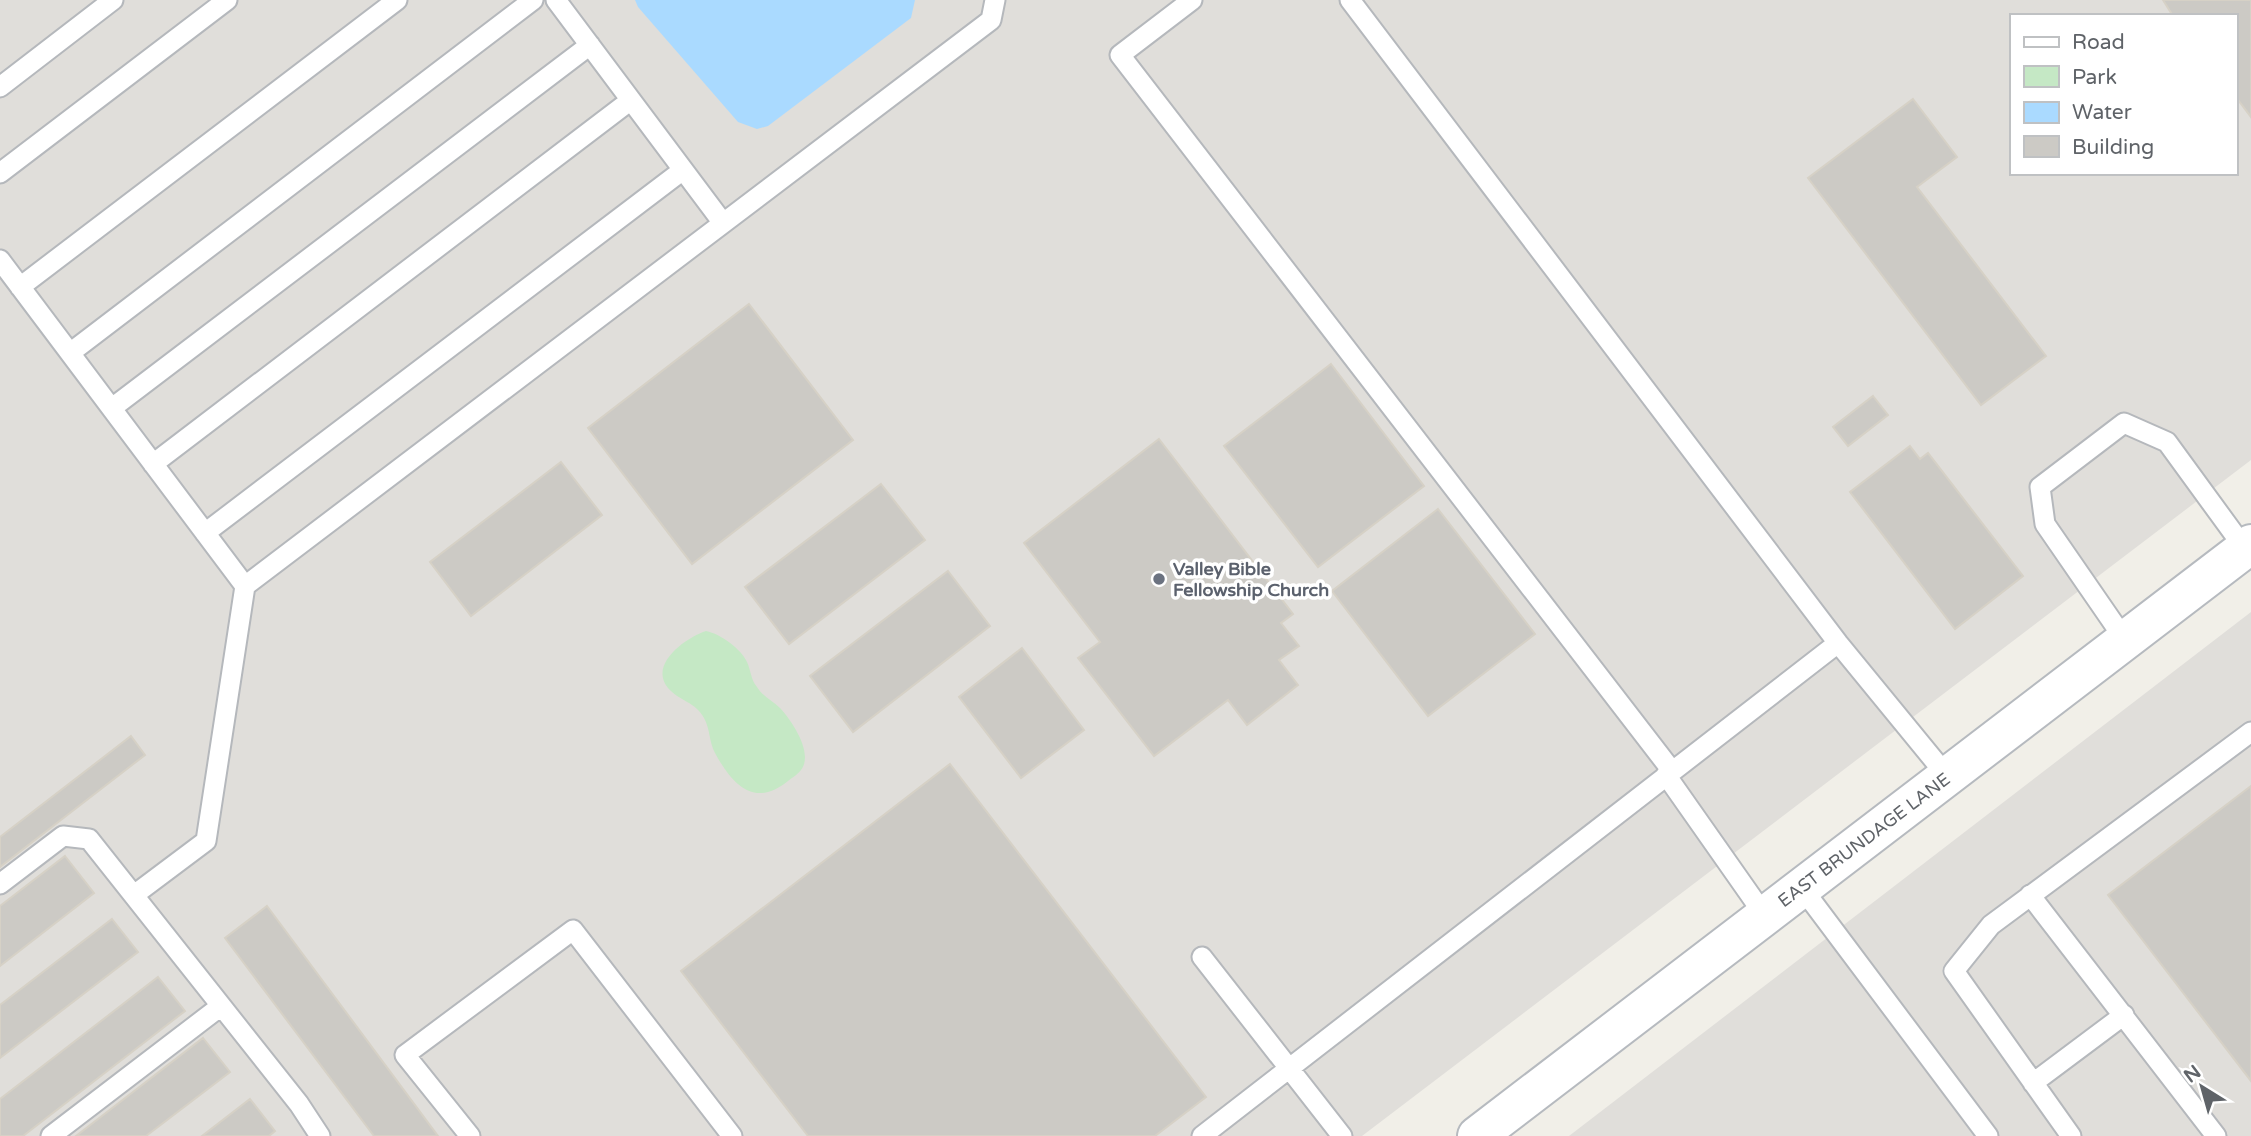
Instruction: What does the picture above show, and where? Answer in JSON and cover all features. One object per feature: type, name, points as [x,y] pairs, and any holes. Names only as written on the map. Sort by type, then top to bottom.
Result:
[{"type":"main road","name":"EAST BRUNDAGE LANE","points":[[1477,1136],[2248,546]]},
{"type":"lane","points":[[0,87],[113,0]]},
{"type":"lane","points":[[0,173],[227,0]]},
{"type":"lane","points":[[20,287],[397,0]]},
{"type":"lane","points":[[70,353],[533,0]]},
{"type":"lane","points":[[556,0],[723,223]]},
{"type":"lane","points":[[134,895],[206,841],[245,586],[991,20],[995,0]]},
{"type":"lane","points":[[1192,0],[1120,55],[1669,773],[1765,916]]},
{"type":"lane","points":[[1350,0],[1838,643],[1947,776]]},
{"type":"lane","points":[[112,408],[590,45]]},
{"type":"lane","points":[[153,464],[631,100]]},
{"type":"lane","points":[[205,533],[683,170]]},
{"type":"lane","points":[[0,260],[245,586]]},
{"type":"lane","points":[[2126,640],[2045,524],[2040,487],[2124,423],[2167,442],[2248,546]]},
{"type":"lane","points":[[1202,1136],[1838,643]]},
{"type":"lane","points":[[2071,1136],[1954,971],[1991,925],[2251,732]]},
{"type":"lane","points":[[0,884],[63,836],[89,839],[320,1136]]},
{"type":"lane","points":[[1802,888],[1988,1136]]},
{"type":"lane","points":[[2030,895],[2216,1136]]},
{"type":"lane","points":[[470,1136],[405,1055],[573,930],[732,1136]]},
{"type":"lane","points":[[1202,957],[1342,1136]]},
{"type":"lane","points":[[51,1136],[221,1006]]},
{"type":"lane","points":[[2033,1083],[2124,1016]]},
{"type":"shaded area","points":[[0,0],[2251,0],[2251,460],[1362,1136],[0,1136]]},
{"type":"shaded area","points":[[2251,612],[2251,1136],[1569,1136]]},
{"type":"green space","points":[[706,631],[724,639],[740,652],[755,684],[762,694],[785,714],[800,738],[805,755],[801,770],[776,789],[755,793],[737,783],[715,753],[701,713],[672,692],[663,679],[666,661],[672,653],[689,639]]},
{"type":"water","points":[[635,0],[915,0],[911,18],[768,126],[757,129],[738,122],[638,7]]},
{"type":"building","points":[[2163,0],[2251,0],[2251,117],[2237,99],[2237,14],[2172,14]]},
{"type":"building","points":[[1913,99],[1957,157],[1917,187],[2046,356],[1981,405],[1808,178]]},
{"type":"building","points":[[749,304],[853,440],[692,564],[588,428]]},
{"type":"building","points":[[1331,364],[1424,486],[1318,567],[1224,446]]},
{"type":"building","points":[[1873,396],[1888,415],[1848,446],[1833,427]]},
{"type":"building","name":"Valley Bible Fellowship Church","points":[[1159,439],[1293,614],[1281,623],[1299,646],[1279,660],[1298,685],[1247,725],[1228,700],[1154,756],[1078,658],[1100,642],[1024,543]]},
{"type":"building","points":[[1910,446],[1920,459],[1928,453],[2023,576],[1955,629],[1850,492]]},
{"type":"building","points":[[561,462],[602,515],[471,616],[430,562]]},
{"type":"building","points":[[881,484],[925,540],[789,644],[745,587]]},
{"type":"building","points":[[1438,509],[1535,634],[1428,716],[1332,591]]},
{"type":"building","points":[[948,571],[990,626],[853,732],[810,676]]},
{"type":"building","points":[[1022,648],[1084,730],[1021,778],[959,697]]},
{"type":"building","points":[[131,736],[145,755],[0,867],[0,837]]},
{"type":"building","points":[[950,764],[1206,1097],[1155,1136],[808,1136],[681,971]]},
{"type":"building","points":[[2251,786],[2251,1081],[2108,895]]},
{"type":"building","points":[[65,856],[94,893],[0,966],[0,906]]},
{"type":"building","points":[[267,906],[438,1136],[374,1136],[225,938]]},
{"type":"building","points":[[112,919],[138,952],[0,1058],[0,1005]]},
{"type":"building","points":[[158,977],[185,1011],[23,1136],[0,1136],[0,1099]]},
{"type":"building","points":[[203,1038],[230,1072],[146,1136],[76,1136]]},
{"type":"building","points":[[250,1099],[275,1131],[269,1136],[202,1136]]},
{"type":"place","name":"Valley Bible Fellowship Church","points":[[1159,579]]}]
